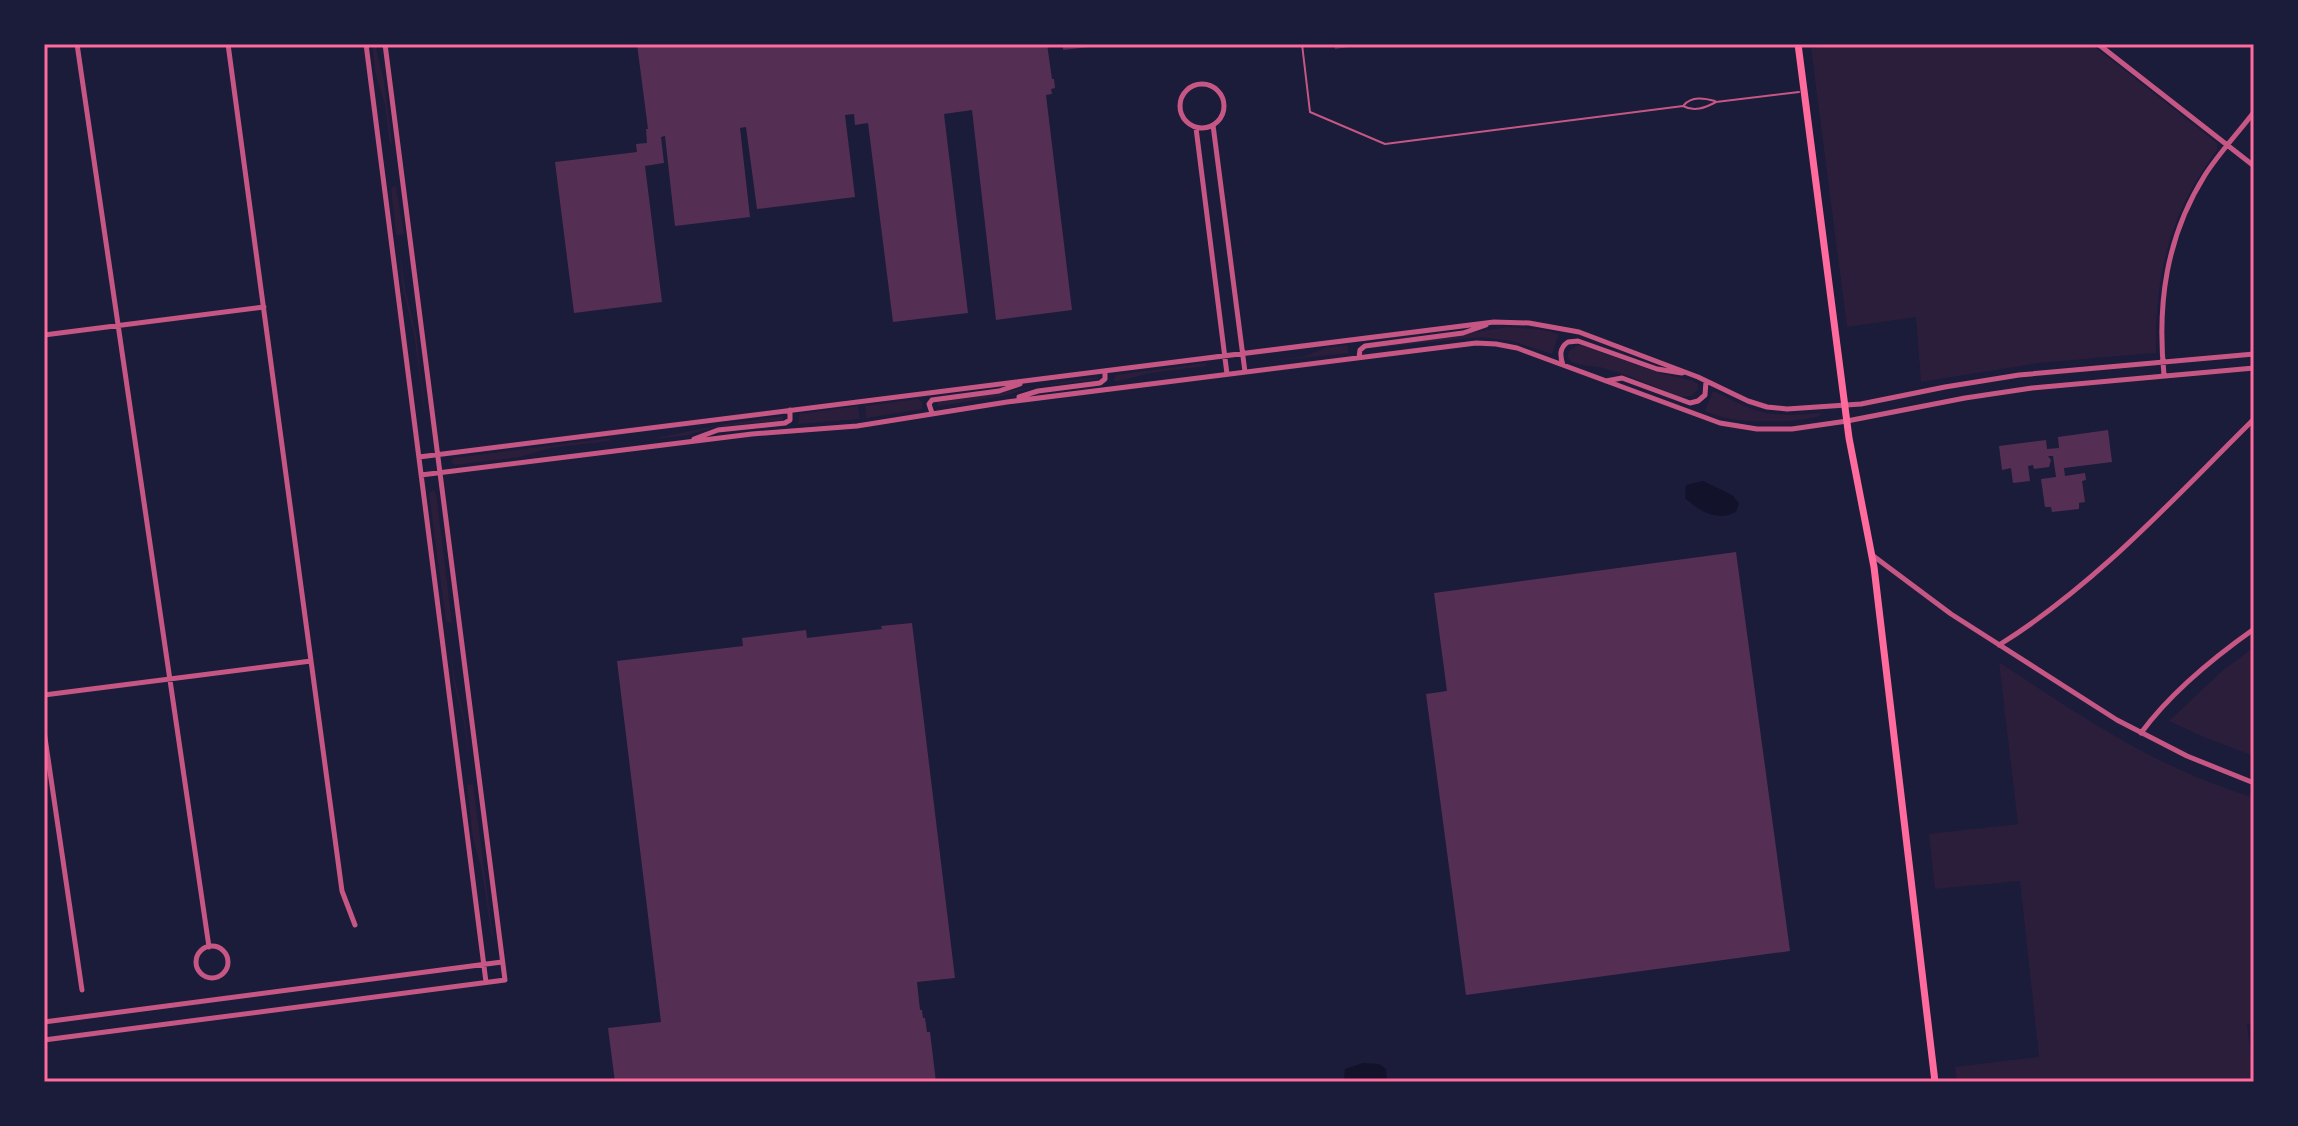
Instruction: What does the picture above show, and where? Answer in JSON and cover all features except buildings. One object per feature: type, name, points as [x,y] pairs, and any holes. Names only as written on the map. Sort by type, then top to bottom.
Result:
[{"type":"main road","points":[[1798,44],[1847,421],[1872,555],[1935,1082]]},
{"type":"street","points":[[77,44],[209,947]]},
{"type":"street","points":[[228,44],[342,891],[355,925]]},
{"type":"street","points":[[366,44],[486,982]]},
{"type":"street","points":[[44,1040],[505,980],[385,44]]},
{"type":"street","points":[[2098,44],[2254,166]]},
{"type":"street","points":[[1199,83],[1217,89],[1223,99],[1223,112],[1213,125],[1196,128],[1182,116],[1179,103],[1188,88],[1199,83]]},
{"type":"street","points":[[2164,375],[2162,301],[2172,247],[2194,193],[2254,112]]},
{"type":"street","points":[[1213,125],[1245,372]]},
{"type":"street","points":[[1196,128],[1227,374]]},
{"type":"street","points":[[44,335],[264,307]]},
{"type":"street","points":[[419,457],[1494,322],[1562,328],[1691,374],[1767,407],[1798,410],[1861,404],[1962,383],[2019,375],[2254,354]]},
{"type":"street","points":[[1359,357],[1360,350],[1365,346],[1463,333],[1494,322]]},
{"type":"street","points":[[1563,365],[1560,357],[1562,348],[1573,341],[1584,342],[1657,369],[1691,374]]},
{"type":"street","points":[[421,475],[771,432],[844,427],[1007,402],[1486,343],[1517,348],[1741,428],[1783,429],[1847,421],[2008,391],[2254,368]]},
{"type":"street","points":[[1007,402],[1038,391],[1100,383],[1105,379],[1105,370]]},
{"type":"street","points":[[1605,381],[1622,378],[1690,403],[1702,399],[1706,381]]},
{"type":"street","points":[[932,413],[929,404],[932,400],[999,391],[1032,379]]},
{"type":"street","points":[[686,442],[718,430],[787,423],[791,418],[790,410]]},
{"type":"street","points":[[1999,645],[2048,613],[2108,564],[2254,419]]},
{"type":"street","points":[[1872,555],[1936,604],[2141,733],[2194,760],[2254,783]]},
{"type":"street","points":[[2141,733],[2186,685],[2254,629]]},
{"type":"street","points":[[44,695],[311,661]]},
{"type":"street","points":[[44,731],[82,990]]},
{"type":"street","points":[[209,947],[221,949],[228,960],[225,971],[215,978],[203,975],[196,965],[199,953],[209,947]]},
{"type":"street","points":[[44,1022],[502,962]]},
{"type":"lane","points":[[1302,44],[1310,112],[1385,144],[1683,106],[1690,110],[1705,108],[1716,102],[1804,91]]},
{"type":"lane","points":[[1683,106],[1688,100],[1704,98],[1716,102]]},
{"type":"shaded area","points":[[372,44],[375,44],[384,81],[390,144],[385,105],[375,72]]},
{"type":"shaded area","points":[[1841,44],[2091,44],[2217,143],[2217,150],[2187,197],[2168,246],[2158,297],[2156,353],[2038,363],[1921,382],[1916,317],[1847,327],[1811,48]]},
{"type":"shaded area","points":[[396,186],[402,235],[396,235],[391,188]]},
{"type":"shaded area","points":[[399,250],[416,334],[428,438],[414,334],[403,290]]},
{"type":"shaded area","points":[[1508,327],[1559,334],[1552,354],[1512,341],[1481,337],[1365,349]]},
{"type":"shaded area","points":[[1348,345],[1348,353],[1262,362],[1306,356],[1325,348]]},
{"type":"shaded area","points":[[1580,345],[1663,374],[1693,381],[1698,384],[1698,390],[1691,396],[1681,397],[1613,371],[1572,362],[1568,354]]},
{"type":"shaded area","points":[[1206,363],[1206,366],[1114,381],[1115,375]]},
{"type":"shaded area","points":[[1098,377],[1034,387],[1003,396],[937,404],[938,402],[1058,383]]},
{"type":"shaded area","points":[[1713,391],[1744,406],[1771,414],[1820,413],[1821,416],[1778,422],[1717,416],[1705,411]]},
{"type":"shaded area","points":[[918,399],[922,402],[922,409],[866,418],[865,406]]},
{"type":"shaded area","points":[[858,406],[860,419],[798,424],[800,414]]},
{"type":"shaded area","points":[[783,416],[783,420],[716,427],[684,436],[650,439],[726,424]]},
{"type":"shaded area","points":[[610,438],[610,441],[550,448],[520,457],[455,465],[451,462],[454,458]]},
{"type":"shaded area","points":[[1703,481],[1732,495],[1739,503],[1736,512],[1722,516],[1709,514],[1685,498],[1686,485]]},
{"type":"shaded area","points":[[433,490],[436,493],[452,623],[446,621],[429,494]]},
{"type":"shaded area","points":[[449,637],[466,725],[470,770],[464,722],[454,685]]},
{"type":"shaded area","points":[[2254,647],[2254,756],[2169,721],[2221,672]]},
{"type":"shaded area","points":[[1999,662],[2151,756],[2254,798],[2254,1023],[2247,1024],[2254,1082],[1957,1082],[1955,1067],[2039,1057],[2020,881],[1935,889],[1929,834],[2018,824]]},
{"type":"shaded area","points":[[473,784],[492,938],[482,871],[473,839],[467,785]]},
{"type":"shaded area","points":[[1363,1063],[1379,1064],[1386,1069],[1387,1082],[1344,1082],[1345,1069]]}]
